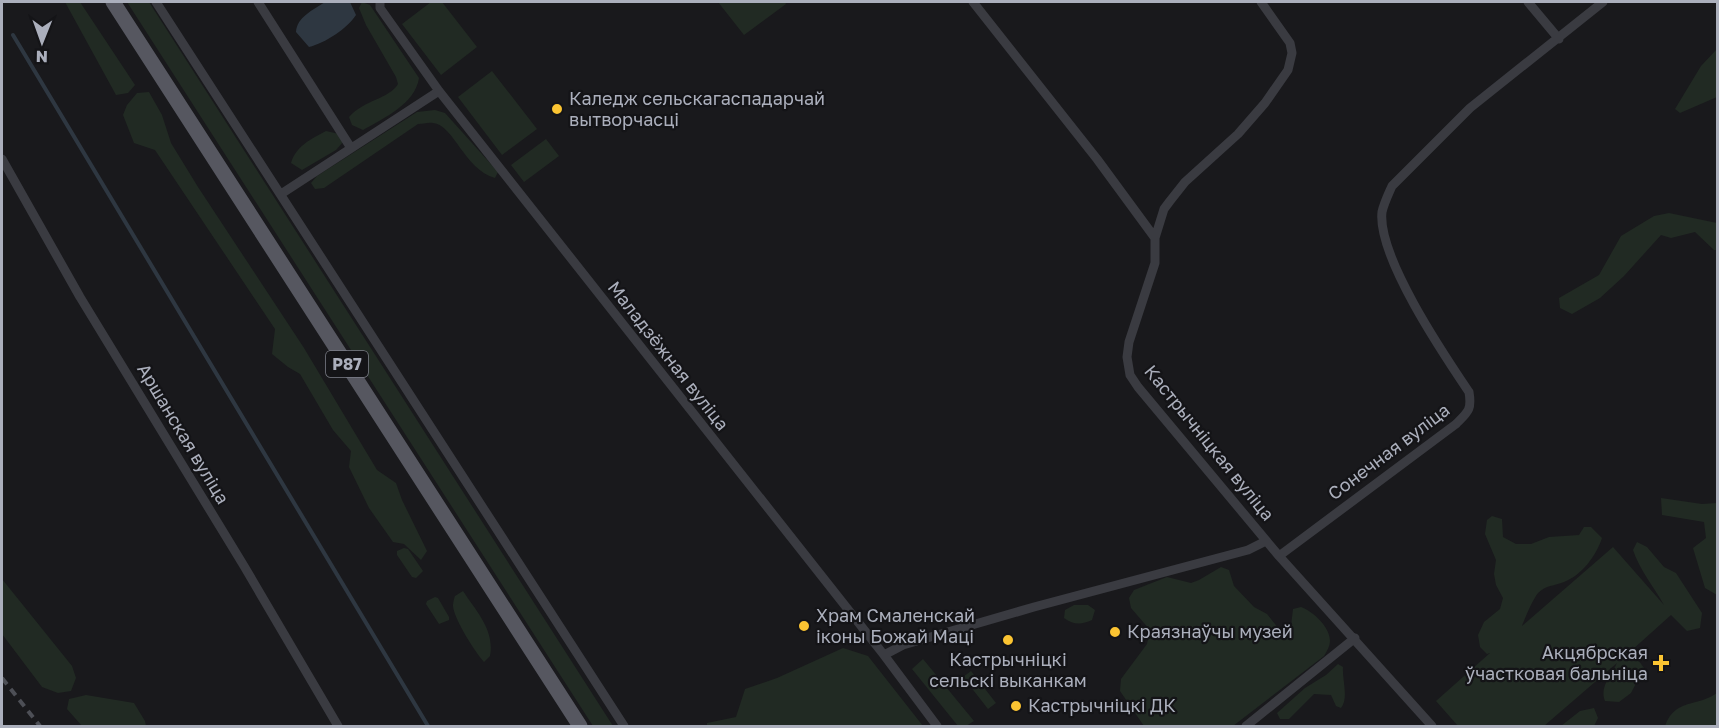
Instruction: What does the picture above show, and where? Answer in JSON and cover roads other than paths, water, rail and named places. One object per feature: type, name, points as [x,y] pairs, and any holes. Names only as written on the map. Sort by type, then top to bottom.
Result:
[{"type":"main road","name":"Р87","points":[[113,2],[580,726]]},
{"type":"street","points":[[156,2],[624,726]]},
{"type":"street","points":[[258,2],[351,148]]},
{"type":"street","name":"Маладзёжная вуліца","points":[[380,2],[380,8],[439,91],[884,655],[937,726]]},
{"type":"street","points":[[973,2],[1155,238]]},
{"type":"street","name":"Кастрычніцкая вуліца","points":[[1261,2],[1290,44],[1292,53],[1288,70],[1265,103],[1238,134],[1185,182],[1164,209],[1155,238],[1155,262],[1129,342],[1127,357],[1130,375],[1266,541],[1432,726]]},
{"type":"street","points":[[1528,2],[1559,39]]},
{"type":"street","name":"Сонечная вуліца","points":[[1279,556],[1468,413],[1471,404],[1469,392],[1424,325],[1395,262],[1383,228],[1383,207],[1392,186],[1470,108],[1603,2]]},
{"type":"street","points":[[281,194],[439,91]]},
{"type":"street","name":"Аршанская вуліца","points":[[2,159],[80,297],[244,566],[338,726]]},
{"type":"street","points":[[884,655],[903,645],[1034,607],[1248,550],[1266,541]]},
{"type":"street","points":[[1246,726],[1355,638]]},
{"type":"waterway","points":[[13,35],[428,726]]},
{"type":"railway","points":[[2,678],[40,726]]},
{"type":"place","name":"Каледж сельскагаспадарчай вытворчасці","points":[[557,109]]},
{"type":"place","name":"Храм Смаленскай іконы Божай Маці","points":[[804,626]]},
{"type":"place","name":"Краязнаўчы музей","points":[[1115,632]]},
{"type":"place","name":"Кастрычніцкі сельскі выканкам","points":[[1008,640]]},
{"type":"place","name":"Акцябрская ўчастковая бальніца","points":[[1661,663]]},
{"type":"place","name":"Кастрычніцкі ДК","points":[[1016,706]]}]
